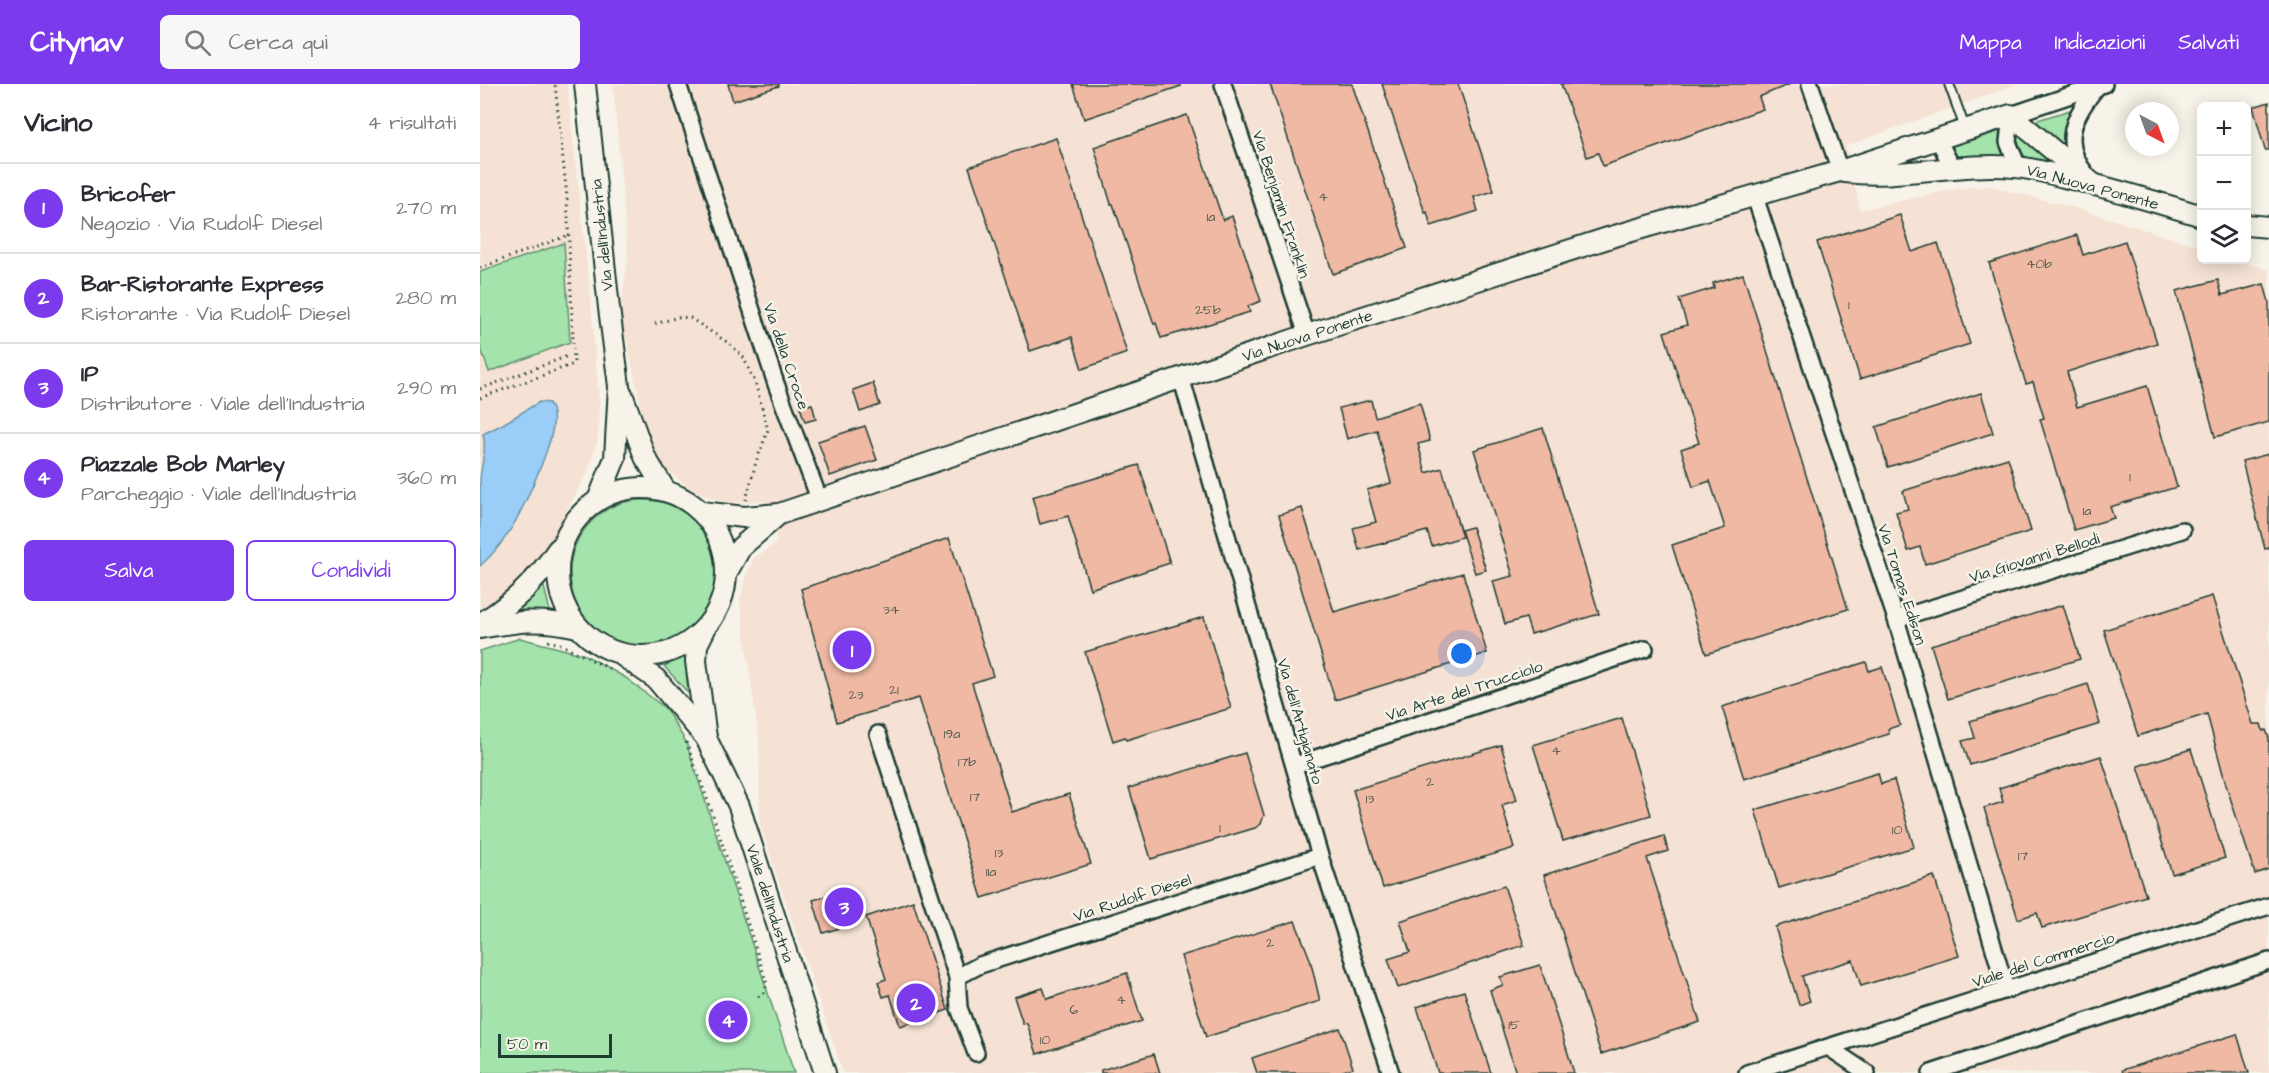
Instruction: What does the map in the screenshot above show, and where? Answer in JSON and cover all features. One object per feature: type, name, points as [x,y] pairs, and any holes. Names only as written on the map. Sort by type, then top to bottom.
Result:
[{"type":"street","name":"Via dell'Industria","points":[[585,84],[619,386],[615,458],[598,500]]},
{"type":"street","name":"Via della Croce","points":[[678,84],[776,384],[820,501]]},
{"type":"street","name":"Via Benjamin Franklin","points":[[1223,84],[1307,335]]},
{"type":"street","points":[[1810,84],[1840,171]]},
{"type":"street","name":"Via Nuova Ponente","points":[[702,512],[744,517],[779,514],[1307,335],[1611,237],[1840,171],[2100,86]]},
{"type":"street","points":[[2093,183],[2078,164],[2073,132],[2074,119],[2100,86]]},
{"type":"street","points":[[2011,115],[2008,142],[2018,167]]},
{"type":"street","points":[[2011,115],[2093,183]]},
{"type":"street","points":[[1938,139],[1952,167]]},
{"type":"street","name":"Via Nuova Ponente","points":[[1840,171],[1897,174],[1952,167],[2018,167],[2093,183],[2197,214]]},
{"type":"street","name":"Via Tomas Edison","points":[[1754,194],[1896,619],[2006,989]]},
{"type":"street","points":[[2251,225],[2269,227]]},
{"type":"street","name":"Via dell'Artigianato","points":[[1181,377],[1320,856],[1391,1073]]},
{"type":"street","name":"Via dell'Industria","points":[[619,386],[645,457],[665,490]]},
{"type":"street","points":[[480,624],[524,592],[546,568],[577,518],[598,500],[614,492],[630,488],[665,490],[691,502],[713,525],[721,539],[727,572],[724,591],[717,610],[706,627],[687,643],[664,653],[640,656],[615,652],[595,642],[578,627],[563,601],[558,572],[563,542]]},
{"type":"street","name":"Via Nuova Ponente","points":[[727,572],[741,547],[779,514]]},
{"type":"street","name":"Via Giovanni Bellodi","points":[[1896,619],[2182,530]]},
{"type":"street","points":[[480,628],[530,620],[552,621],[578,627]]},
{"type":"street","name":"Viale dell'Industria","points":[[706,627],[697,645],[696,661],[706,738]]},
{"type":"street","name":"Via Arte del Trucciolo","points":[[1295,765],[1645,649]]},
{"type":"street","name":"Viale dell'Industria","points":[[615,652],[636,664],[656,680],[706,738],[739,806],[825,1073]]},
{"type":"street","points":[[878,734],[957,977],[959,1008],[975,1053]]},
{"type":"street","name":"Via Rudolf Diesel","points":[[957,977],[980,965],[1320,856]]},
{"type":"street","name":"Viale del Commercio","points":[[1747,1073],[2269,906]]},
{"type":"street","points":[[1931,1073],[2269,961]]},
{"type":"street","points":[[1828,1047],[1867,1073]]},
{"type":"lane","points":[[1949,84],[1965,130]]},
{"type":"path","points":[[480,398],[574,364],[567,197],[555,84]]},
{"type":"path","points":[[480,268],[569,235]]},
{"type":"path","points":[[655,324],[678,317],[690,318],[729,344],[742,357],[755,382],[768,429],[756,462],[744,517]]},
{"type":"path","points":[[480,389],[568,356]]},
{"type":"path","points":[[548,641],[585,655],[617,673]]},
{"type":"path","points":[[681,734],[712,812],[767,984],[764,993],[756,998]]},
{"type":"shaded area","points":[[480,84],[567,84],[591,302],[599,401],[598,439],[588,471],[560,524],[539,558],[511,589],[480,610]]},
{"type":"shaded area","points":[[613,84],[2018,84],[1846,146],[1860,210],[1959,188],[1989,186],[2079,209],[2197,246],[2197,264],[2250,264],[2269,270],[2269,1073],[843,1073],[760,825],[759,740],[740,601],[747,573],[754,558],[778,542],[764,501],[726,503],[694,491],[665,469],[646,430],[620,311],[628,258]]},
{"type":"green space","points":[[2070,110],[2065,130],[2066,151],[2031,122]]},
{"type":"green space","points":[[2016,129],[2060,164],[2027,158],[2018,148]]},
{"type":"green space","points":[[2001,131],[2001,149],[2006,156],[1954,158],[1952,146]]},
{"type":"green space","points":[[564,243],[570,342],[489,372],[480,346],[480,272]]},
{"type":"green space","points":[[643,500],[671,506],[694,522],[710,545],[716,573],[710,601],[694,624],[671,640],[643,646],[615,640],[592,624],[576,601],[570,573],[576,545],[592,522],[615,506]]},
{"type":"green space","points":[[543,583],[550,611],[513,610]]},
{"type":"green space","points":[[520,638],[585,655],[626,678],[666,709],[686,742],[794,1073],[480,1073],[480,651]]},
{"type":"green space","points":[[685,657],[689,694],[664,666]]},
{"type":"water","points":[[539,402],[549,403],[553,417],[551,436],[543,461],[526,501],[504,540],[480,566],[480,480],[484,452],[483,434]]},
{"type":"building","points":[[728,84],[779,84],[779,86],[733,101]]},
{"type":"building","points":[[1073,84],[1180,84],[1181,86],[1084,119]]},
{"type":"building","points":[[1270,84],[1352,84],[1407,248],[1333,274]]},
{"type":"building","points":[[1382,84],[1458,84],[1494,191],[1474,197],[1478,211],[1431,226]]},
{"type":"building","points":[[1561,84],[1790,84],[1759,97],[1763,109],[1603,166],[1598,153],[1587,157]]},
{"type":"building","points":[[2269,102],[2269,150],[2265,150],[2253,107]]},
{"type":"building","points":[[1187,115],[1223,220],[1232,216],[1261,301],[1248,306],[1250,312],[1161,338],[1156,323],[1154,324],[1113,204],[1111,204],[1094,147]]},
{"type":"building","points":[[1056,138],[1127,353],[1082,369],[1072,337],[1030,351],[969,167]]},
{"type":"building","points":[[1900,215],[1912,252],[1938,243],[1970,344],[1860,379],[1817,242]]},
{"type":"building","points":[[2077,235],[2083,255],[2125,241],[2157,343],[2067,372],[2077,407],[2147,386],[2177,487],[2110,507],[2114,518],[2074,530],[2040,419],[2044,418],[2033,382],[2026,384],[1989,263]]},
{"type":"building","points":[[1743,274],[1848,609],[1706,654],[1672,545],[1725,528],[1710,481],[1693,487],[1681,449],[1699,443],[1664,332],[1687,325],[1679,299],[1714,288],[1713,283]]},
{"type":"building","points":[[2218,280],[2222,295],[2264,284],[2269,302],[2269,422],[2215,437],[2176,291]]},
{"type":"building","points":[[873,383],[880,405],[860,412],[853,390]]},
{"type":"building","points":[[1981,393],[1993,433],[1888,467],[1876,427]]},
{"type":"building","points":[[1371,400],[1375,417],[1420,403],[1430,441],[1418,444],[1426,473],[1442,468],[1462,537],[1432,546],[1427,531],[1359,550],[1353,528],[1376,522],[1367,490],[1391,483],[1377,430],[1347,439],[1339,408]]},
{"type":"building","points":[[812,404],[816,419],[805,422],[800,407]]},
{"type":"building","points":[[865,426],[877,460],[830,476],[818,441]]},
{"type":"building","points":[[1543,428],[1599,614],[1531,634],[1526,618],[1505,624],[1493,581],[1513,576],[1474,450]]},
{"type":"building","points":[[2269,454],[2269,548],[2265,549],[2242,461]]},
{"type":"building","points":[[2008,458],[2031,531],[1925,564],[1920,547],[1908,551],[1896,512],[1908,509],[1903,491]]},
{"type":"building","points":[[1139,465],[1170,563],[1090,589],[1068,516],[1040,524],[1032,497]]},
{"type":"building","points":[[1302,508],[1334,612],[1463,573],[1487,653],[1335,700],[1279,515]]},
{"type":"building","points":[[1472,527],[1486,570],[1475,573],[1461,530]]},
{"type":"building","points":[[949,538],[993,676],[972,683],[1012,812],[1069,794],[1091,864],[982,898],[919,698],[837,722],[801,589]]},
{"type":"building","points":[[2212,596],[2253,724],[2261,724],[2269,738],[2269,869],[2255,874],[2226,785],[2207,714],[2138,736],[2104,630]]},
{"type":"building","points":[[2063,605],[2080,659],[1948,699],[1931,645]]},
{"type":"building","points":[[1204,617],[1231,708],[1126,740],[1125,737],[1113,741],[1085,652]]},
{"type":"building","points":[[1866,662],[1869,671],[1882,667],[1900,725],[1888,729],[1889,734],[1744,779],[1722,707]]},
{"type":"building","points":[[2088,684],[2100,724],[1970,765],[1962,741],[1975,738],[1970,721]]},
{"type":"building","points":[[1622,718],[1651,815],[1563,841],[1533,745]]},
{"type":"building","points":[[1501,745],[1517,800],[1502,805],[1514,848],[1383,888],[1353,790]]},
{"type":"building","points":[[2191,749],[2225,858],[2172,874],[2138,766]]},
{"type":"building","points":[[1245,753],[1264,815],[1261,824],[1255,828],[1151,859],[1129,788]]},
{"type":"building","points":[[2101,756],[2146,896],[2042,928],[2037,913],[2018,919],[1984,808],[2003,802],[1999,788]]},
{"type":"building","points":[[1878,773],[1881,784],[1894,780],[1914,847],[1779,888],[1755,810]]},
{"type":"building","points":[[1664,836],[1668,851],[1647,858],[1700,1022],[1601,1054],[1544,875]]},
{"type":"building","points":[[1934,876],[1959,956],[1861,986],[1853,960],[1802,976],[1810,1001],[1799,1005],[1775,927]]},
{"type":"building","points":[[1504,886],[1524,945],[1398,988],[1388,959],[1410,952],[1400,921]]},
{"type":"building","points":[[849,890],[859,922],[823,933],[813,900]]},
{"type":"building","points":[[913,901],[948,1010],[900,1026],[890,995],[883,997],[878,982],[886,979],[866,917]]},
{"type":"building","points":[[1295,921],[1310,959],[1320,1001],[1206,1037],[1181,956]]},
{"type":"building","points":[[1540,965],[1574,1073],[1516,1073],[1490,990],[1503,985],[1500,977]]},
{"type":"building","points":[[1127,973],[1142,1021],[1037,1054],[1027,1023],[1023,1024],[1014,997],[1043,988],[1047,999]]},
{"type":"building","points":[[1464,991],[1491,1073],[1438,1073],[1417,1007]]},
{"type":"building","points":[[1340,1028],[1353,1068],[1337,1073],[1257,1073],[1252,1058]]},
{"type":"building","points":[[2237,1034],[2249,1073],[2123,1073],[2122,1070]]},
{"type":"building","points":[[1154,1054],[1160,1073],[1101,1073],[1101,1070]]},
{"type":"place","name":"Bricofer","points":[[852,650]]},
{"type":"place","name":"IP","points":[[844,907]]},
{"type":"place","name":"Bar-Ristorante Express","points":[[916,1003]]},
{"type":"place","name":"Piazzale Bob Marley","points":[[728,1020]]}]
